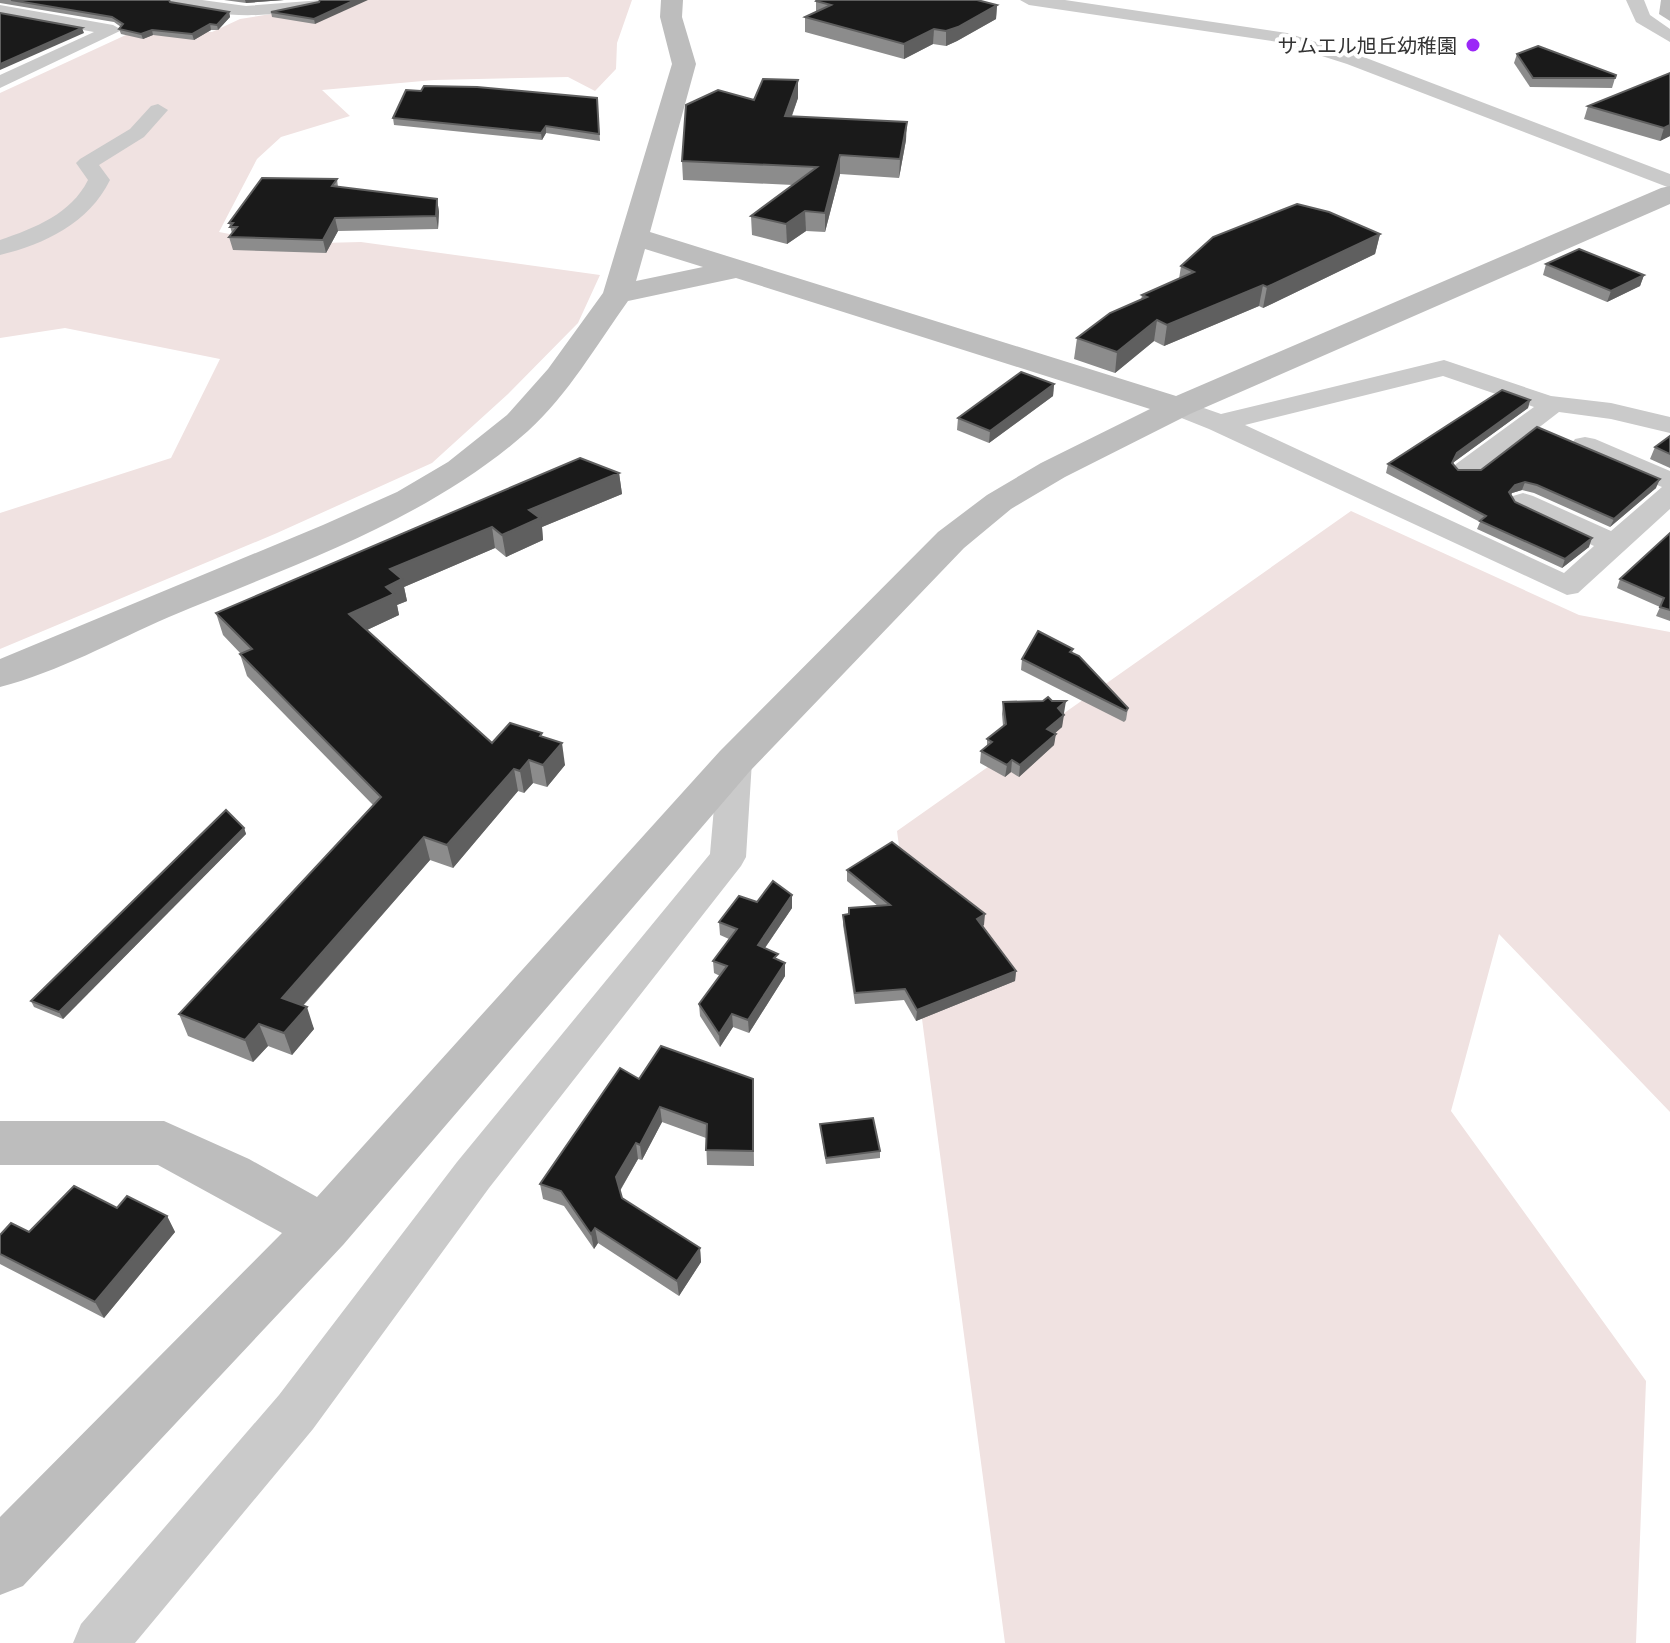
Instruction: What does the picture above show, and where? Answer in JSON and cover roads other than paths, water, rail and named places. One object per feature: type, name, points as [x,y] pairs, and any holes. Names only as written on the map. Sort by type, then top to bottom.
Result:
[{"type":"street","points":[[178,0],[207,2],[243,14],[285,9],[313,0]]},
{"type":"street","points":[[0,674],[336,533],[409,499],[460,469],[519,422],[559,376],[618,294],[684,64],[671,17],[672,0]]},
{"type":"street","points":[[1029,0],[1281,37],[1354,60],[1670,182]]},
{"type":"street","points":[[1635,0],[1642,18],[1670,37]]},
{"type":"street","points":[[1670,2],[1670,14]]},
{"type":"street","points":[[0,10],[113,30],[0,82]]},
{"type":"street","points":[[0,25],[24,15]]},
{"type":"street","points":[[0,248],[69,218],[94,195],[99,180],[87,163],[137,133],[158,110]]},
{"type":"street","points":[[0,1563],[323,1228],[735,761],[951,540],[999,502],[1053,470],[1178,407],[1670,194]]},
{"type":"street","points":[[633,236],[1178,407],[1219,423],[1567,586],[1667,498],[1585,445]]},
{"type":"street","points":[[618,294],[733,269]]},
{"type":"street","points":[[1219,423],[1444,368],[1547,403],[1611,411],[1670,425]]},
{"type":"street","points":[[1466,470],[1547,410],[1547,403]]},
{"type":"street","points":[[1523,502],[1614,544]]},
{"type":"street","points":[[100,1643],[296,1412],[473,1175],[728,857],[735,761]]},
{"type":"street","points":[[0,1143],[164,1143],[230,1175],[323,1228]]},
{"type":"place","name":"サムエル旭丘幼稚園","points":[[1473,45]]}]
